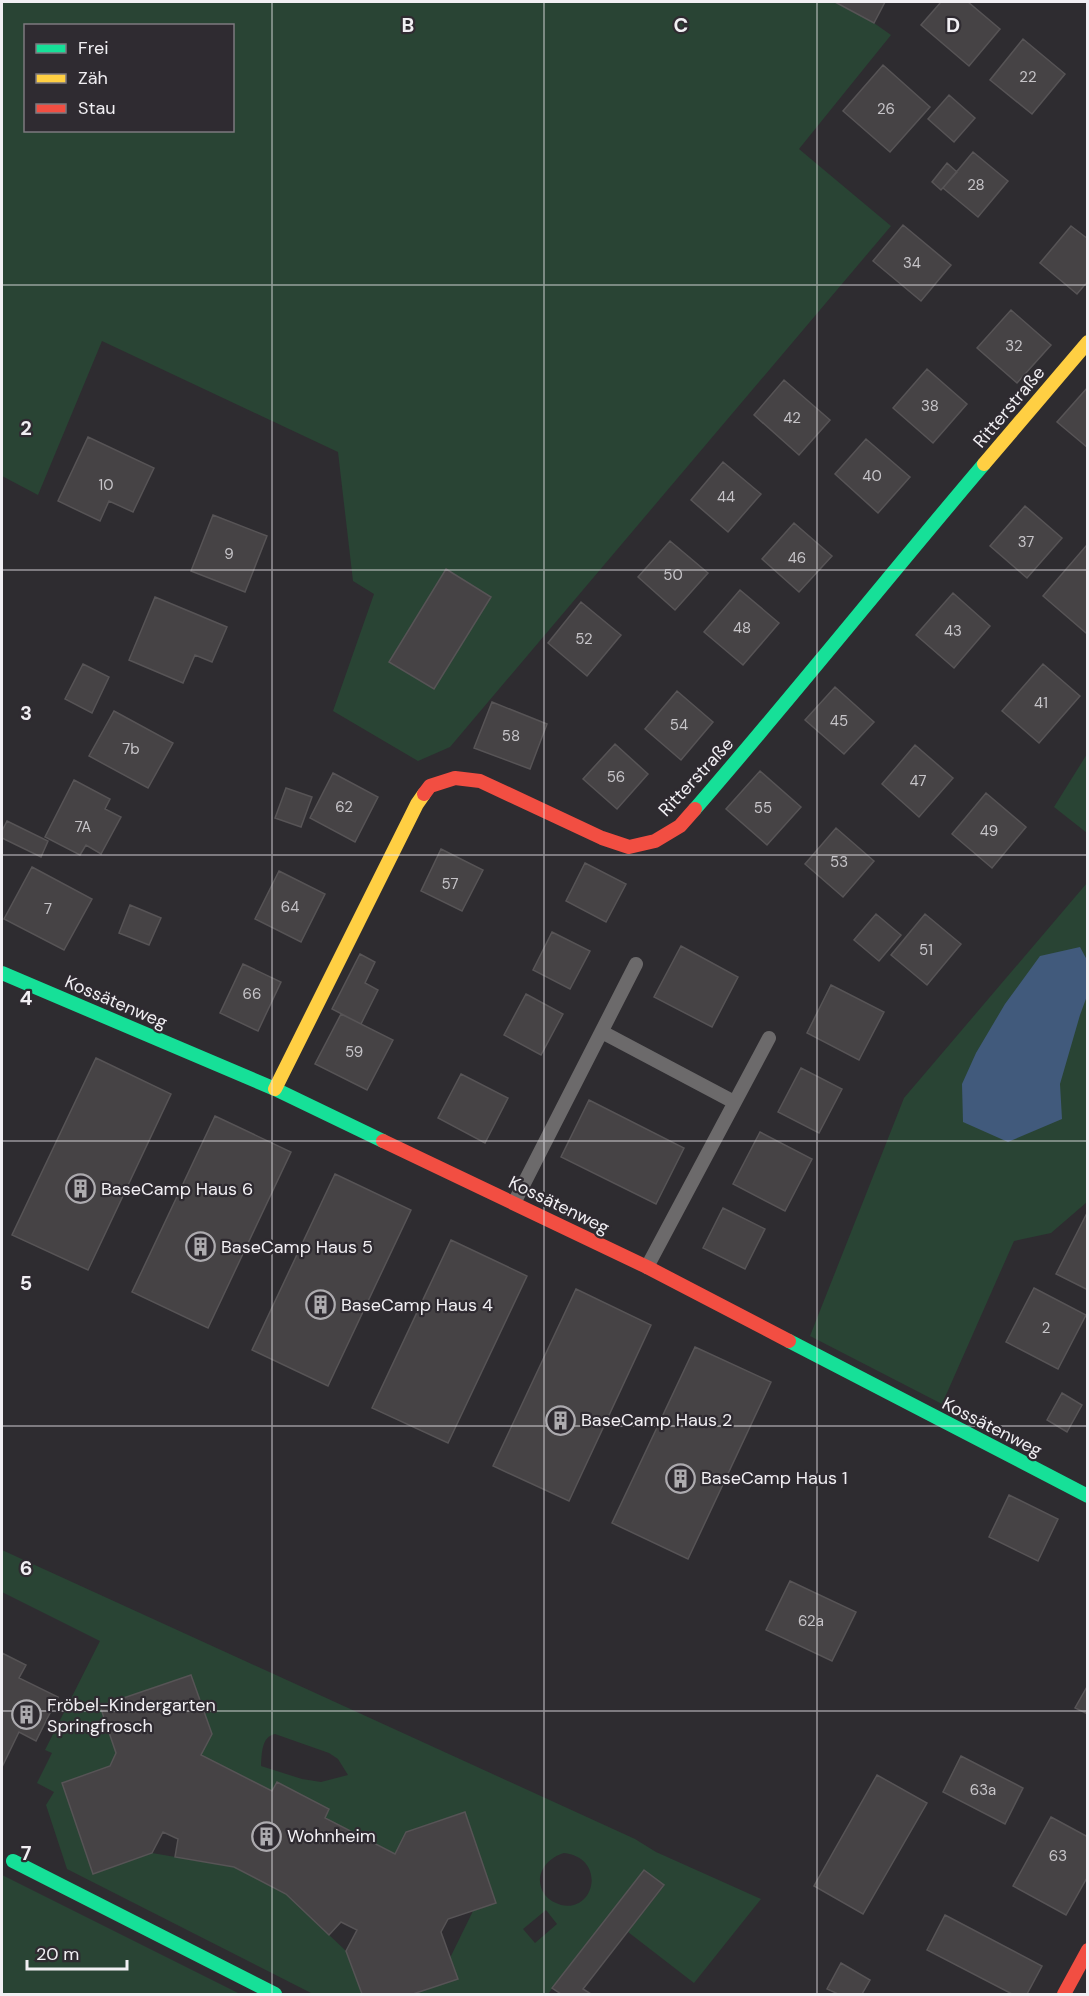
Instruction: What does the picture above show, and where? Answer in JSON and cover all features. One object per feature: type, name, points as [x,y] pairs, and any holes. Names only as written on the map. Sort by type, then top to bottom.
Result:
[{"type":"street","name":"Ritterstraße","points":[[275,1089],[417,804],[430,786],[455,778],[480,781],[602,838],[630,847],[655,842],[680,826],[769,724],[904,558],[1088,342]]},
{"type":"street","name":"Kossätenweg","points":[[2,973],[275,1089],[647,1267],[1088,1496]]},
{"type":"street","points":[[13,1861],[275,1995]]},
{"type":"street","points":[[1064,1995],[1088,1950]]},
{"type":"lane","points":[[514,1203],[636,964]]},
{"type":"lane","points":[[602,1032],[734,1102]]},
{"type":"lane","points":[[647,1267],[769,1038]]},
{"type":"green space","points":[[2,2],[835,2],[891,35],[799,149],[891,226],[450,747],[418,761],[333,711],[374,594],[353,581],[338,452],[102,341],[38,495],[2,476]]},
{"type":"green space","points":[[1087,754],[1087,833],[1054,807]]},
{"type":"green space","points":[[1087,883],[1087,1202],[1051,1233],[1014,1241],[942,1404],[810,1336],[904,1098]]},
{"type":"green space","points":[[2,1550],[635,1839],[656,1852],[761,1899],[694,1983],[628,1932],[664,1886],[644,1870],[548,1994],[413,1994],[457,1979],[450,1958],[473,1911],[496,1903],[465,1812],[406,1832],[395,1854],[325,1818],[329,1809],[277,1783],[272,1791],[116,1753],[110,1766],[62,1783],[93,1873],[152,1853],[234,1867],[286,1894],[346,1951],[362,1994],[313,1994],[67,1869],[46,1805],[54,1792],[37,1783],[52,1753],[45,1750],[100,1641],[2,1592]],"holes":[[[275,1734],[329,1753],[338,1759],[348,1775],[321,1782],[302,1779],[261,1766],[265,1742]],[[564,1853],[578,1857],[586,1864],[591,1874],[588,1893],[582,1901],[573,1905],[561,1905],[554,1902],[541,1888],[543,1869],[557,1856]],[[546,1910],[557,1924],[535,1943],[523,1929]]]},
{"type":"green space","points":[[2,1875],[240,1994],[2,1994]]},
{"type":"water","points":[[1080,947],[1087,960],[1087,996],[1060,1084],[1062,1119],[1008,1142],[963,1122],[962,1084],[976,1053],[1005,1004],[1040,956]]},
{"type":"building","points":[[835,2],[885,2],[874,23]]},
{"type":"building","points":[[941,2],[968,2],[1000,29],[969,66],[921,25]]},
{"type":"building","points":[[1023,39],[1065,74],[1032,114],[990,80]]},
{"type":"building","points":[[883,65],[930,107],[890,152],[843,111]]},
{"type":"building","points":[[949,95],[975,118],[954,142],[928,119]]},
{"type":"building","points":[[973,152],[1008,181],[978,217],[943,188]]},
{"type":"building","points":[[947,163],[957,172],[941,190],[932,182]]},
{"type":"building","points":[[903,225],[951,265],[921,301],[873,261]]},
{"type":"building","points":[[1071,226],[1088,239],[1088,281],[1077,294],[1040,263]]},
{"type":"building","points":[[1011,310],[1051,345],[1017,383],[977,348]]},
{"type":"building","points":[[927,369],[967,404],[933,443],[893,408]]},
{"type":"building","points":[[784,380],[830,420],[799,455],[754,415]]},
{"type":"building","points":[[1088,387],[1088,448],[1057,422]]},
{"type":"building","points":[[88,437],[154,468],[133,512],[109,501],[100,521],[58,501]]},
{"type":"building","points":[[866,439],[910,477],[878,513],[835,474]]},
{"type":"building","points":[[723,462],[761,494],[728,532],[691,500]]},
{"type":"building","points":[[1025,506],[1062,538],[1027,578],[990,546]]},
{"type":"building","points":[[213,515],[267,536],[245,592],[191,571]]},
{"type":"building","points":[[794,523],[832,556],[799,592],[762,559]]},
{"type":"building","points":[[670,541],[708,573],[675,610],[638,577]]},
{"type":"building","points":[[1086,546],[1088,548],[1088,631],[1086,633],[1043,596]]},
{"type":"building","points":[[446,569],[491,597],[434,689],[389,662]]},
{"type":"building","points":[[740,590],[779,623],[743,665],[704,632]]},
{"type":"building","points":[[953,593],[990,626],[954,668],[916,635]]},
{"type":"building","points":[[155,597],[227,627],[212,662],[195,655],[183,683],[129,660]]},
{"type":"building","points":[[581,602],[621,635],[587,676],[548,643]]},
{"type":"building","points":[[83,664],[109,677],[92,713],[65,699]]},
{"type":"building","points":[[1043,664],[1080,696],[1039,743],[1002,711]]},
{"type":"building","points":[[835,687],[874,722],[844,754],[805,720]]},
{"type":"building","points":[[677,691],[713,722],[681,760],[645,729]]},
{"type":"building","points":[[492,702],[547,724],[530,769],[474,748]]},
{"type":"building","points":[[114,711],[173,743],[148,788],[89,756]]},
{"type":"building","points":[[615,744],[648,774],[617,809],[583,779]]},
{"type":"building","points":[[915,745],[953,778],[919,817],[882,784]]},
{"type":"building","points":[[760,771],[801,807],[767,845],[726,809]]},
{"type":"building","points":[[333,773],[378,797],[355,842],[310,818]]},
{"type":"building","points":[[74,780],[110,799],[105,809],[121,817],[101,854],[86,845],[80,855],[45,837]]},
{"type":"building","points":[[286,788],[312,797],[301,827],[275,818]]},
{"type":"building","points":[[986,793],[1026,827],[992,868],[952,834]]},
{"type":"building","points":[[7,821],[48,841],[41,857],[2,838],[2,831]]},
{"type":"building","points":[[836,828],[874,861],[843,897],[805,864]]},
{"type":"building","points":[[441,849],[483,870],[462,911],[421,891]]},
{"type":"building","points":[[585,863],[626,884],[606,922],[566,901]]},
{"type":"building","points":[[32,867],[92,899],[64,950],[4,919]]},
{"type":"building","points":[[279,871],[325,894],[301,942],[255,919]]},
{"type":"building","points":[[130,905],[161,918],[149,945],[119,933]]},
{"type":"building","points":[[876,914],[901,935],[879,961],[854,940]]},
{"type":"building","points":[[925,914],[961,944],[927,985],[891,955]]},
{"type":"building","points":[[552,932],[590,951],[570,989],[533,970]]},
{"type":"building","points":[[681,946],[738,977],[712,1027],[654,997]]},
{"type":"building","points":[[360,954],[375,962],[365,983],[378,990],[361,1024],[332,1009]]},
{"type":"building","points":[[243,964],[281,982],[258,1031],[220,1013]]},
{"type":"building","points":[[831,985],[884,1012],[859,1060],[807,1033]]},
{"type":"building","points":[[526,994],[563,1014],[541,1055],[504,1035]]},
{"type":"building","points":[[341,1014],[393,1040],[367,1090],[315,1064]]},
{"type":"building","name":"BaseCamp Haus 6","points":[[96,1058],[171,1094],[88,1270],[12,1235]]},
{"type":"building","points":[[801,1068],[842,1089],[819,1133],[778,1112]]},
{"type":"building","points":[[461,1074],[508,1098],[485,1143],[438,1118]]},
{"type":"building","points":[[589,1100],[684,1148],[656,1204],[561,1157]]},
{"type":"building","name":"BaseCamp Haus 5","points":[[215,1116],[291,1152],[208,1328],[132,1292]]},
{"type":"building","points":[[760,1132],[812,1159],[785,1211],[733,1184]]},
{"type":"building","name":"BaseCamp Haus 4","points":[[335,1174],[411,1210],[328,1386],[252,1350]]},
{"type":"building","points":[[723,1208],[765,1229],[745,1269],[703,1248]]},
{"type":"building","points":[[1088,1211],[1088,1290],[1056,1274]]},
{"type":"building","points":[[451,1240],[527,1276],[448,1443],[372,1408]]},
{"type":"building","points":[[1034,1288],[1086,1315],[1058,1369],[1006,1342]]},
{"type":"building","name":"BaseCamp Haus 2","points":[[576,1289],[651,1325],[569,1501],[493,1466]]},
{"type":"building","name":"BaseCamp Haus 1","points":[[695,1347],[771,1382],[688,1559],[612,1523]]},
{"type":"building","points":[[1062,1393],[1082,1405],[1067,1432],[1047,1420]]},
{"type":"building","points":[[1009,1495],[1058,1519],[1038,1561],[989,1537]]},
{"type":"building","points":[[790,1581],[856,1612],[832,1661],[766,1630]]},
{"type":"building","name":"Fröbel-Kindergarten Springfrosch","points":[[2,1653],[26,1665],[19,1678],[58,1697],[36,1741],[19,1732],[2,1767]]},
{"type":"building","name":"Wohnheim","points":[[191,1675],[212,1734],[201,1755],[272,1791],[277,1782],[329,1809],[325,1818],[395,1854],[406,1832],[465,1812],[496,1903],[448,1919],[441,1932],[458,1979],[413,1994],[362,1994],[346,1951],[357,1930],[341,1922],[329,1935],[286,1894],[234,1867],[175,1857],[178,1839],[163,1832],[152,1853],[93,1874],[62,1783],[110,1766],[116,1753],[100,1706]]},
{"type":"building","points":[[1088,1685],[1088,1714],[1075,1708]]},
{"type":"building","points":[[961,1756],[1023,1788],[1005,1824],[943,1792]]},
{"type":"building","points":[[877,1775],[927,1803],[863,1914],[814,1886]]},
{"type":"building","points":[[1051,1817],[1088,1837],[1088,1876],[1066,1915],[1013,1886]]},
{"type":"building","points":[[644,1870],[664,1885],[583,1989],[591,1994],[561,1994],[552,1988]]},
{"type":"building","points":[[945,1915],[1042,1966],[1027,1994],[1012,1994],[927,1950]]},
{"type":"building","points":[[841,1963],[870,1980],[862,1994],[838,1994],[827,1989]]},
{"type":"traffic: fast","points":[[695,809],[984,464]]},
{"type":"traffic: fast","points":[[2,973],[275,1089],[383,1141]]},
{"type":"traffic: fast","points":[[789,1341],[1088,1496]]},
{"type":"traffic: fast","points":[[13,1861],[275,1994]]},
{"type":"traffic: slow","points":[[984,464],[1088,342]]},
{"type":"traffic: slow","points":[[275,1089],[424,794]]},
{"type":"traffic: jam","points":[[424,794],[430,786],[455,778],[480,781],[602,838],[629,847],[655,841],[680,826],[695,809]]},
{"type":"traffic: jam","points":[[383,1141],[647,1267],[789,1341]]},
{"type":"traffic: jam","points":[[1064,1994],[1088,1950]]},
{"type":"place","name":"BaseCamp Haus 6","points":[[80,1189]]},
{"type":"place","name":"BaseCamp Haus 5","points":[[200,1247]]},
{"type":"place","name":"BaseCamp Haus 4","points":[[320,1305]]},
{"type":"place","name":"BaseCamp Haus 2","points":[[560,1420]]},
{"type":"place","name":"BaseCamp Haus 1","points":[[680,1478]]},
{"type":"place","name":"Fröbel-Kindergarten Springfrosch","points":[[26,1715]]},
{"type":"place","name":"Wohnheim","points":[[266,1836]]}]
